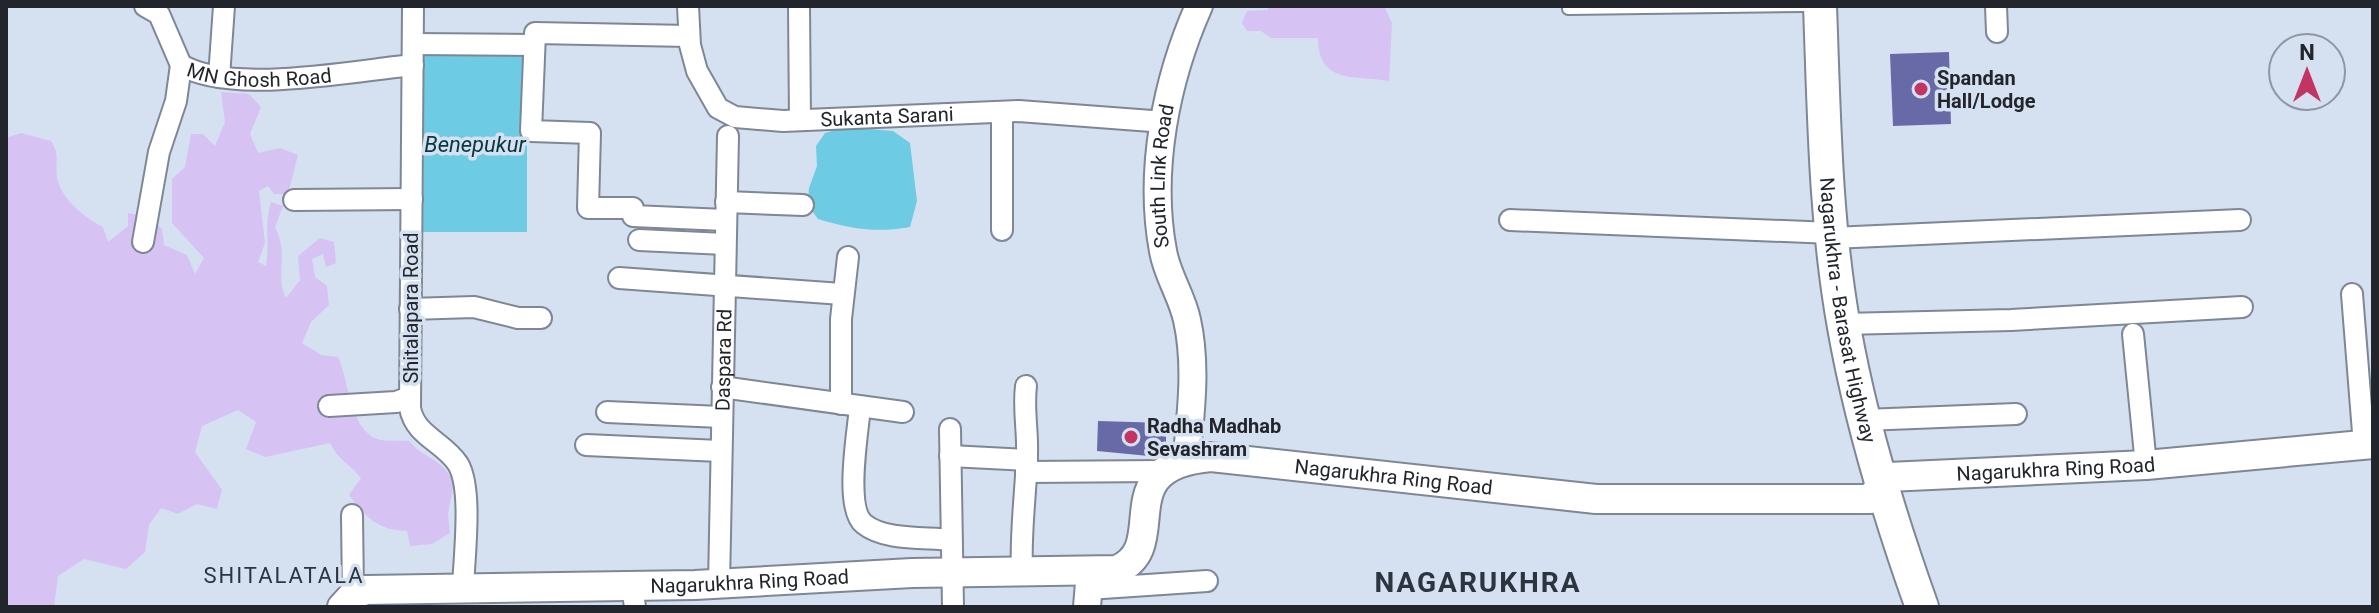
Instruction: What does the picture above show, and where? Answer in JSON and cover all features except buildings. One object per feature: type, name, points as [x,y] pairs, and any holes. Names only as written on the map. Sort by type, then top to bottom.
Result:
[{"type":"main road","name":"Nagarukhra - Barasat Highway","points":[[1820,6],[1832,236],[1843,324],[1880,487],[1922,607]]},
{"type":"main road","name":"Nagarukhra Ring Road","points":[[348,601],[366,590],[463,588],[633,596],[719,584],[951,572],[1022,571],[1088,589],[1130,564],[1137,553],[1152,484],[1183,458],[1596,499],[1870,499],[1888,477],[2146,465],[2368,444]]},
{"type":"street","name":"MN Ghosh Road","points":[[145,6],[159,14],[181,65],[219,77],[248,80],[312,76],[413,55],[534,45]]},
{"type":"street","points":[[219,77],[224,6]]},
{"type":"street","name":"Shitalapara Road","points":[[413,6],[410,397],[412,420],[448,451],[459,466],[465,486],[463,588]]},
{"type":"street","points":[[688,6],[689,36],[697,71],[718,108],[728,136],[741,123],[755,121]]},
{"type":"street","points":[[799,6],[800,120]]},
{"type":"street","name":"South Link Road","points":[[1183,458],[1192,364],[1188,321],[1163,256],[1158,182],[1174,78],[1199,6]]},
{"type":"street","points":[[1996,6],[1997,32]]},
{"type":"street","points":[[689,36],[535,33],[531,131],[590,133],[588,208],[633,208],[633,216],[803,205]]},
{"type":"street","points":[[143,242],[159,152],[176,101],[181,65]]},
{"type":"street","name":"Sukanta Sarani","points":[[718,108],[755,121],[1002,112],[1165,122]]},
{"type":"street","points":[[1002,112],[1002,230]]},
{"type":"street","name":"Daspara Rd","points":[[719,584],[728,136]]},
{"type":"street","points":[[294,200],[412,199]]},
{"type":"street","points":[[1510,220],[1832,236],[2240,220]]},
{"type":"street","points":[[639,240],[725,244]]},
{"type":"street","points":[[848,257],[842,294],[853,505],[863,523],[886,533],[951,540]]},
{"type":"street","points":[[619,278],[842,294]]},
{"type":"street","points":[[2352,294],[2368,444]]},
{"type":"street","points":[[410,309],[474,307],[518,318],[541,318]]},
{"type":"street","points":[[1843,324],[2011,320],[2242,307]]},
{"type":"street","points":[[2133,334],[2146,465]]},
{"type":"street","points":[[1022,571],[1020,540],[1026,466],[1023,411],[1026,386]]},
{"type":"street","points":[[722,387],[903,412]]},
{"type":"street","points":[[329,406],[396,402],[410,397]]},
{"type":"street","points":[[607,412],[721,417]]},
{"type":"street","points":[[1864,420],[2016,414]]},
{"type":"street","points":[[950,429],[953,607]]},
{"type":"street","points":[[586,445],[720,451]]},
{"type":"street","points":[[950,456],[1026,466],[1183,458]]},
{"type":"street","points":[[348,601],[352,515]]},
{"type":"street","points":[[1088,589],[1207,581]]},
{"type":"lane","points":[[1568,9],[1805,6]]},
{"type":"shaded area","points":[[1269,6],[1384,6],[1392,23],[1389,81],[1352,77],[1332,71],[1324,64],[1318,38],[1271,38],[1261,31],[1247,31],[1242,23],[1247,11],[1268,10]]},
{"type":"shaded area","points":[[221,92],[249,94],[261,107],[250,134],[258,153],[280,148],[298,155],[288,194],[274,194],[268,186],[259,191],[265,243],[258,262],[266,266],[271,202],[283,206],[275,227],[281,247],[281,281],[286,298],[300,280],[298,256],[320,238],[334,242],[336,263],[326,267],[323,254],[312,259],[315,277],[327,286],[329,305],[311,322],[302,343],[321,355],[338,357],[356,415],[368,434],[381,440],[409,441],[448,473],[454,482],[448,514],[450,533],[432,544],[410,546],[407,531],[388,528],[373,521],[349,495],[361,478],[330,443],[265,457],[246,449],[256,422],[238,410],[202,426],[195,452],[222,490],[217,509],[197,504],[178,514],[161,508],[149,525],[145,552],[126,569],[84,559],[58,576],[54,607],[6,607],[6,138],[21,133],[51,141],[57,158],[59,185],[81,213],[103,227],[108,242],[128,226],[128,213],[148,217],[162,229],[164,245],[187,255],[195,274],[204,258],[172,223],[172,179],[185,167],[191,134],[203,134],[215,146],[225,122]]},
{"type":"water","name":"Benepukur","points":[[424,55],[527,55],[527,232],[423,232]]},
{"type":"water","points":[[846,127],[893,131],[910,143],[917,201],[910,227],[874,230],[842,225],[818,219],[808,205],[809,188],[817,166],[816,146],[825,133]]},
{"type":"place","name":"Spandan Hall/Lodge","points":[[1921,89]]},
{"type":"place","name":"Radha Madhab Sevashram","points":[[1131,437]]},
{"type":"district","name":"SHITALATALA","points":[[284,575]]},
{"type":"district","name":"NAGARUKHRA","points":[[1478,582]]}]
